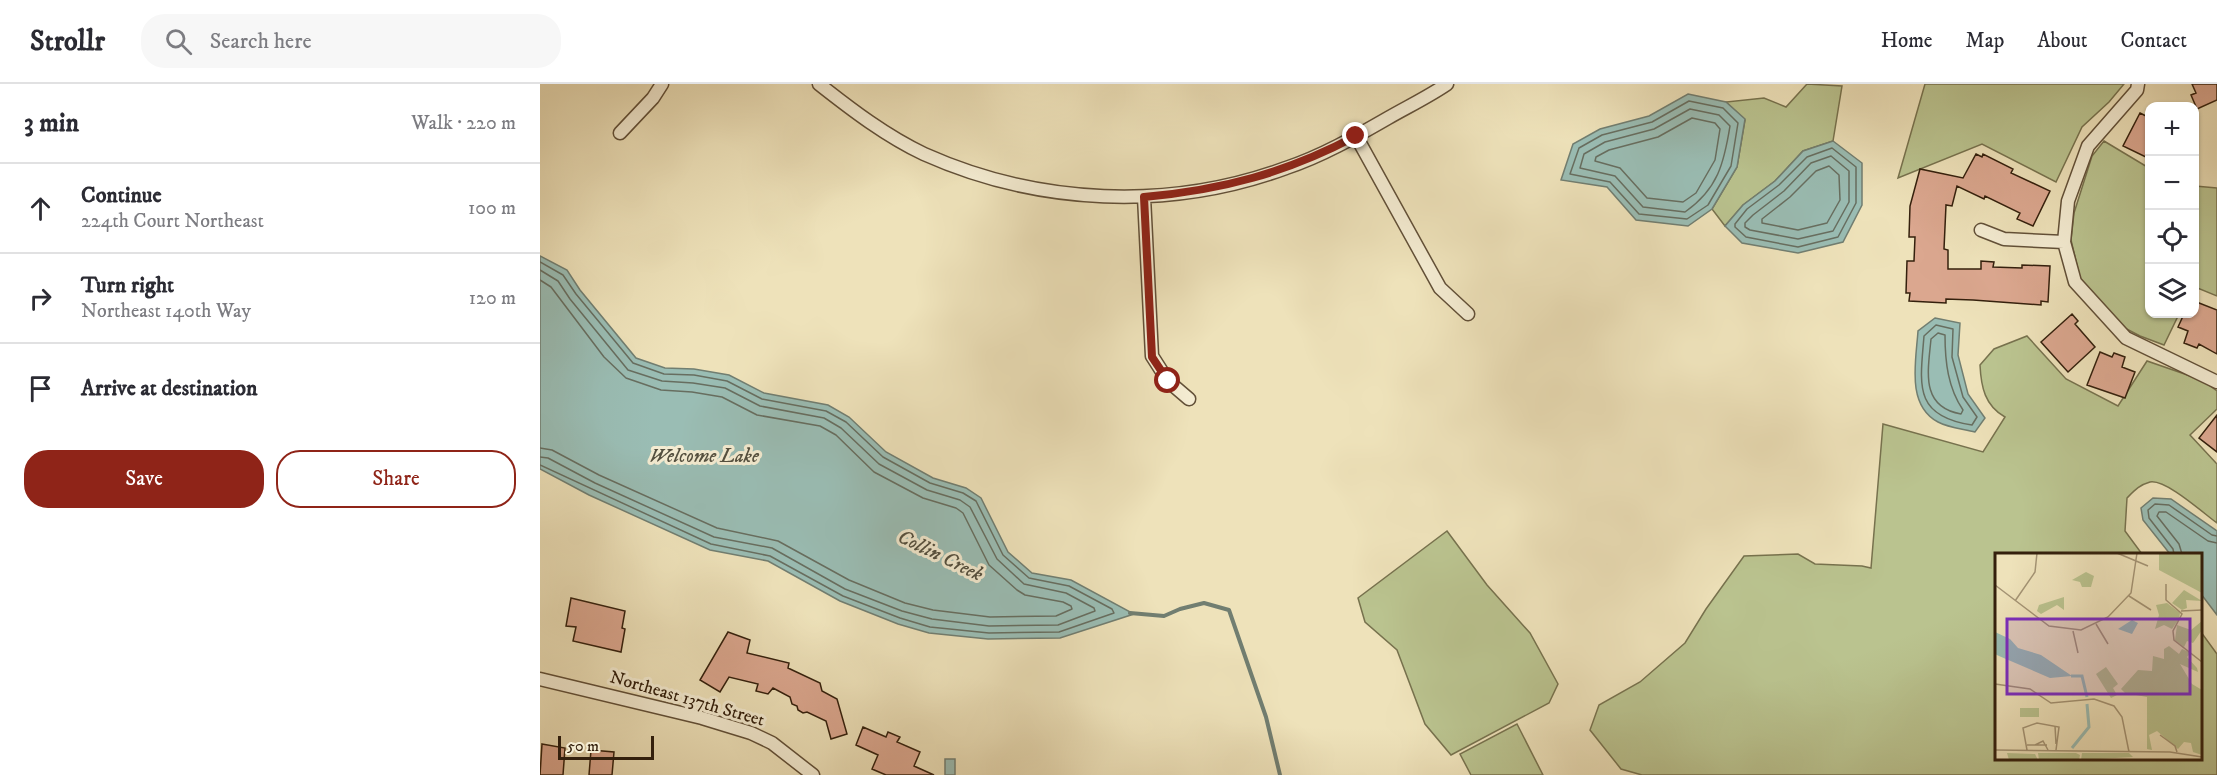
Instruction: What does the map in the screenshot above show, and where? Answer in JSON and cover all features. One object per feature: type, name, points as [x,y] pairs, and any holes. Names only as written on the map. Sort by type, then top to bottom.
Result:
[{"type":"street","points":[[620,133],[653,98],[662,84]]},
{"type":"street","points":[[819,84],[865,119],[922,153],[984,176],[1033,189],[1083,195],[1144,197],[1186,193],[1249,180],[1286,169],[1318,156],[1356,136],[1447,84]]},
{"type":"street","points":[[2138,84],[2137,90],[2088,146],[2068,201],[2064,242],[2075,282],[2126,338],[2217,382]]},
{"type":"street","points":[[1356,136],[1440,288],[1468,314]]},
{"type":"street","points":[[1144,197],[1152,357],[1168,381],[1189,399]]},
{"type":"street","points":[[1981,230],[2004,239],[2064,242]]},
{"type":"street","name":"Northeast 137th Street","points":[[540,680],[702,718],[751,733],[772,743],[813,775]]},
{"type":"green space","points":[[1807,84],[1842,86],[1833,141],[1803,151],[1775,181],[1743,205],[1725,226],[1712,209],[1737,167],[1745,120],[1726,102],[1764,98],[1786,107]]},
{"type":"green space","points":[[1925,84],[2124,84],[2109,102],[2082,127],[2056,182],[1982,144],[1898,178]]},
{"type":"green space","points":[[2104,141],[2145,166],[2145,318],[2177,318],[2164,345],[2117,324],[2080,278],[2071,240],[2074,213],[2092,156]]},
{"type":"green space","points":[[2199,186],[2217,188],[2217,296],[2199,289]]},
{"type":"green space","points":[[2027,336],[2066,379],[2118,406],[2147,361],[2202,380],[2217,391],[2217,409],[2190,435],[2217,464],[2217,523],[2175,491],[2157,482],[2150,482],[2127,498],[2125,531],[2141,553],[1995,553],[1995,760],[2202,760],[2202,633],[2217,654],[2217,775],[1642,775],[1621,769],[1590,730],[1599,705],[1640,682],[1685,643],[1744,556],[1798,554],[1815,564],[1871,568],[1883,424],[1983,452],[2005,417],[1998,413],[1989,402],[1982,381],[1980,365],[1994,349]]},
{"type":"green space","points":[[1447,531],[1487,585],[1530,633],[1558,684],[1549,703],[1451,755],[1425,724],[1397,650],[1365,622],[1358,598]]},
{"type":"green space","points":[[1517,724],[1543,775],[1471,775],[1460,754]]},
{"type":"water","points":[[1688,94],[1726,102],[1745,119],[1737,167],[1712,209],[1688,226],[1636,220],[1607,187],[1561,180],[1573,144],[1600,129],[1649,116]]},
{"type":"water","points":[[1833,141],[1862,163],[1862,205],[1843,242],[1798,253],[1742,243],[1725,226],[1743,205],[1775,181],[1803,151]]},
{"type":"water","name":"Welcome Lake","points":[[540,256],[567,270],[580,290],[636,358],[665,368],[694,369],[729,375],[764,393],[828,405],[849,417],[886,452],[933,478],[966,488],[981,498],[1008,552],[1032,573],[1071,580],[1134,614],[1060,638],[988,639],[929,633],[898,624],[840,601],[768,561],[710,550],[589,495],[540,469]]},
{"type":"water","points":[[1935,318],[1960,323],[1958,355],[1968,394],[1985,418],[1975,432],[1938,422],[1921,405],[1917,394],[1915,368],[1918,331]]},
{"type":"water","points":[[2153,498],[2171,499],[2217,531],[2217,615],[2202,595],[2202,553],[2169,553],[2143,520],[2141,508]]},
{"type":"water","points":[[945,759],[955,759],[955,775],[945,775]]},
{"type":"building","points":[[2192,84],[2217,84],[2217,100],[2199,108],[2199,102],[2194,102],[2191,95],[2196,93]]},
{"type":"building","points":[[2140,113],[2145,116],[2145,157],[2123,146]]},
{"type":"building","points":[[1976,154],[1982,157],[1983,154],[2013,169],[2011,173],[2050,191],[2033,226],[2017,219],[2020,213],[1985,196],[1984,199],[1957,186],[1952,206],[1946,205],[1944,249],[1948,250],[1948,269],[1981,269],[1981,261],[1994,262],[1993,267],[2050,266],[2048,302],[2041,301],[2041,305],[1946,299],[1946,303],[1909,301],[1910,293],[1906,293],[1907,261],[1914,261],[1915,237],[1909,237],[1910,206],[1920,169],[1963,178]]},
{"type":"building","points":[[2199,303],[2217,310],[2217,354],[2199,344],[2197,348],[2184,343],[2188,331],[2178,327],[2182,318],[2199,318]]},
{"type":"building","points":[[2072,314],[2078,321],[2075,324],[2095,347],[2068,372],[2041,342]]},
{"type":"building","points":[[2100,352],[2112,357],[2114,353],[2125,357],[2122,367],[2135,372],[2125,398],[2087,385]]},
{"type":"building","points":[[2217,415],[2217,452],[2199,438]]},
{"type":"building","points":[[571,598],[625,611],[621,652],[573,641],[576,627],[566,626]]},
{"type":"building","points":[[728,632],[750,640],[747,653],[789,663],[788,668],[820,683],[822,691],[837,699],[847,734],[831,739],[826,721],[798,710],[797,706],[792,704],[790,697],[773,688],[768,694],[756,691],[758,684],[729,677],[720,692],[700,680]]},
{"type":"building","points":[[863,727],[886,737],[888,732],[900,737],[897,742],[920,752],[914,766],[934,775],[886,775],[872,769],[878,755],[856,745]]},
{"type":"building","points":[[542,744],[565,748],[563,775],[540,775]]},
{"type":"building","points":[[591,750],[614,752],[612,775],[589,775]]},
{"type":"waterway","name":"Collin Creek","points":[[1130,613],[1164,616],[1204,603],[1229,610],[1266,717],[1280,775]]},
{"type":"route","points":[[1168,381],[1152,357],[1144,197],[1218,188],[1249,180],[1318,156],[1356,136]]}]
